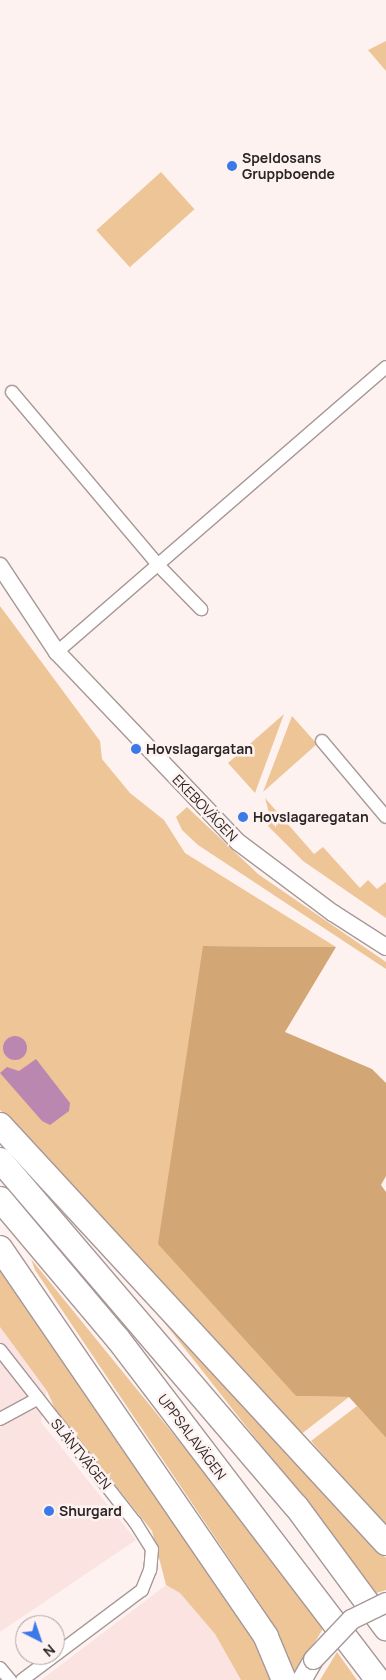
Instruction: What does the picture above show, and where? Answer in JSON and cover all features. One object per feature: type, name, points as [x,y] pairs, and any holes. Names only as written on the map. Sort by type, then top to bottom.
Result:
[{"type":"highway","points":[[0,1124],[386,1543]]},
{"type":"highway","points":[[0,1160],[296,1506],[386,1628]]},
{"type":"highway","name":"UPPSALAVÄGEN","points":[[0,1199],[118,1339],[378,1680]]},
{"type":"highway","points":[[0,1248],[266,1637],[284,1680]]},
{"type":"main road","points":[[301,1680],[313,1659],[351,1619],[386,1602]]},
{"type":"street","points":[[57,652],[386,367]]},
{"type":"street","points":[[12,392],[158,565],[200,609]]},
{"type":"street","name":"EKEBOVÄGEN","points":[[0,566],[57,652],[238,842],[334,913],[386,947]]},
{"type":"street","points":[[322,741],[386,817]]},
{"type":"street","name":"SLÄNTVÄGEN","points":[[0,1350],[135,1522],[152,1549],[150,1570],[142,1590],[22,1680]]},
{"type":"street","points":[[0,1419],[37,1399]]},
{"type":"street","points":[[0,1668],[10,1680]]},
{"type":"shaded area","points":[[386,41],[386,71],[368,50]]},
{"type":"shaded area","points":[[161,172],[194,209],[130,267],[96,230]]},
{"type":"shaded area","points":[[0,606],[100,741],[102,759],[130,793],[164,820],[185,853],[336,947],[203,946],[296,1396],[349,1397],[300,1435],[0,1110]]},
{"type":"shaded area","points":[[284,714],[255,793],[228,763]]},
{"type":"shaded area","points":[[292,716],[317,744],[263,792]]},
{"type":"shaded area","points":[[265,798],[314,854],[323,847],[360,888],[368,880],[377,889],[386,882],[386,918],[303,861],[268,826],[271,820]]},
{"type":"shaded area","points":[[187,807],[258,874],[386,962],[386,969],[198,845],[182,830],[176,817]]},
{"type":"shaded area","points":[[203,946],[336,947],[285,1032],[372,1069],[386,1083],[386,1176],[381,1185],[386,1192],[386,1438],[349,1397],[296,1396],[158,1244]]},
{"type":"shaded area","points":[[15,1036],[20,1037],[26,1043],[26,1053],[20,1059],[15,1060],[10,1059],[4,1053],[3,1048],[4,1043],[10,1037]]},
{"type":"shaded area","points":[[36,1059],[70,1103],[69,1111],[50,1125],[42,1121],[0,1073],[7,1067],[19,1071]]},
{"type":"shaded area","points":[[31,1259],[231,1505],[324,1627],[295,1675],[266,1613],[35,1270]]},
{"type":"shaded area","points":[[0,1265],[258,1640],[273,1680],[241,1680],[215,1634],[180,1593],[166,1585],[152,1531],[56,1411],[47,1391],[0,1327]]},
{"type":"shaded area","points":[[142,1286],[386,1558],[386,1590],[373,1594],[286,1477],[137,1288]]},
{"type":"shaded area","points":[[0,1327],[47,1391],[41,1422],[136,1540],[25,1615],[15,1615],[15,1622],[0,1632]]},
{"type":"shaded area","points":[[357,1406],[386,1438],[386,1528],[311,1441]]},
{"type":"shaded area","points":[[166,1585],[180,1593],[215,1634],[241,1680],[41,1680],[61,1665],[65,1665],[65,1662]]},
{"type":"shaded area","points":[[337,1652],[357,1680],[320,1680]]},
{"type":"place","name":"Speldosans Gruppboende","points":[[232,166]]},
{"type":"place","name":"Hovslagargatan","points":[[136,749]]},
{"type":"place","name":"Hovslagaregatan","points":[[243,817]]},
{"type":"place","name":"Shurgard","points":[[49,1511]]}]
